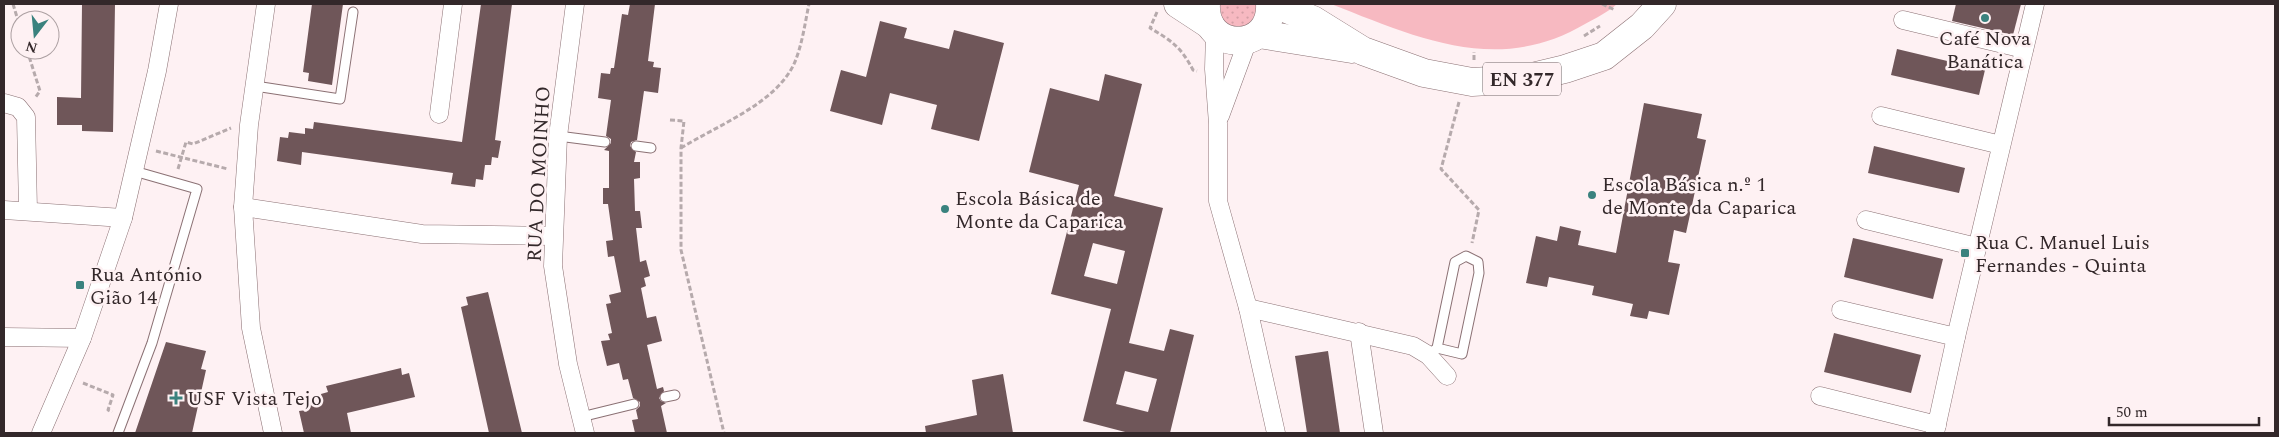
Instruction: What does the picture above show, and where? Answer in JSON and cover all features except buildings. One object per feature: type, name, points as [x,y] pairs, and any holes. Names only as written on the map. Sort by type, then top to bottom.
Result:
[{"type":"main road","name":"EN 377","points":[[1178,4],[1210,20],[1225,39],[1237,41],[1254,37],[1363,51]]},
{"type":"main road","points":[[1254,37],[1267,25],[1271,14],[1270,4]]},
{"type":"main road","name":"EN 377","points":[[1275,4],[1313,20],[1363,51],[1424,73],[1473,64],[1524,79],[1565,69],[1604,56],[1642,26],[1662,4]]},
{"type":"street","points":[[41,433],[82,338],[123,218],[157,71],[168,4]]},
{"type":"street","points":[[266,4],[248,125],[243,207],[251,328],[273,433]]},
{"type":"street","points":[[439,114],[453,4]]},
{"type":"street","name":"RUA DO MOINHO","points":[[575,4],[558,136],[553,266],[566,351],[583,425]]},
{"type":"street","points":[[1820,396],[1936,429],[2035,4]]},
{"type":"street","points":[[1210,20],[1218,124],[1218,201],[1248,308],[1276,433]]},
{"type":"street","points":[[1903,20],[2024,49]]},
{"type":"street","points":[[1218,124],[1254,37]]},
{"type":"street","points":[[4,103],[18,107],[23,112],[27,123],[28,210]]},
{"type":"street","points":[[1881,116],[2001,145]]},
{"type":"street","points":[[243,207],[422,234],[553,236]]},
{"type":"street","points":[[4,210],[28,210],[123,218]]},
{"type":"street","points":[[1866,220],[1977,247]]},
{"type":"street","points":[[1248,308],[1359,332],[1432,352],[1447,376]]},
{"type":"street","points":[[1841,310],[1956,337]]},
{"type":"street","points":[[1359,332],[1374,433]]},
{"type":"street","points":[[4,337],[82,338]]},
{"type":"lane","points":[[255,86],[340,99],[353,12]]},
{"type":"lane","points":[[558,136],[605,142]]},
{"type":"lane","points":[[636,146],[652,148]]},
{"type":"lane","points":[[118,433],[152,343],[197,189],[134,171]]},
{"type":"lane","points":[[1469,256],[1478,262],[1479,273],[1462,354],[1432,352],[1453,266],[1459,258],[1469,256]]},
{"type":"lane","points":[[665,397],[675,395]]},
{"type":"lane","points":[[583,425],[634,404]]},
{"type":"path","points":[[681,148],[767,98],[784,81],[795,62],[809,4]]},
{"type":"path","points":[[1602,4],[1615,10]]},
{"type":"path","points":[[1615,17],[1620,12]]},
{"type":"path","points":[[1582,37],[1603,25]]},
{"type":"path","points":[[1469,256],[1479,210],[1442,169],[1459,100],[1473,64],[1474,52]]},
{"type":"path","points":[[23,112],[40,91],[30,60]]},
{"type":"path","points":[[670,120],[684,122],[681,148],[682,250],[724,433]]},
{"type":"path","points":[[174,183],[186,142],[193,144],[240,125],[248,125]]},
{"type":"path","points":[[140,146],[211,165]]},
{"type":"path","points":[[66,377],[114,395]]},
{"type":"shaded area","points":[[1220,4],[1256,4],[1257,12],[1248,26],[1232,27],[1222,20]]},
{"type":"shaded area","points":[[1331,4],[1617,4],[1585,24],[1552,39],[1520,47],[1488,49],[1457,46],[1426,39]]},
{"type":"place","name":"Café Nova Banática","points":[[1985,18]]},
{"type":"place","name":"Escola Básica n.º 1 de Monte da Caparica","points":[[1592,195]]},
{"type":"place","name":"Escola Básica de Monte da Caparica","points":[[945,209]]},
{"type":"place","name":"Rua C. Manuel Luis Fernandes - Quinta","points":[[1965,253]]},
{"type":"place","name":"Rua António Gião 14","points":[[80,285]]},
{"type":"place","name":"USF Vista Tejo","points":[[176,398]]}]
